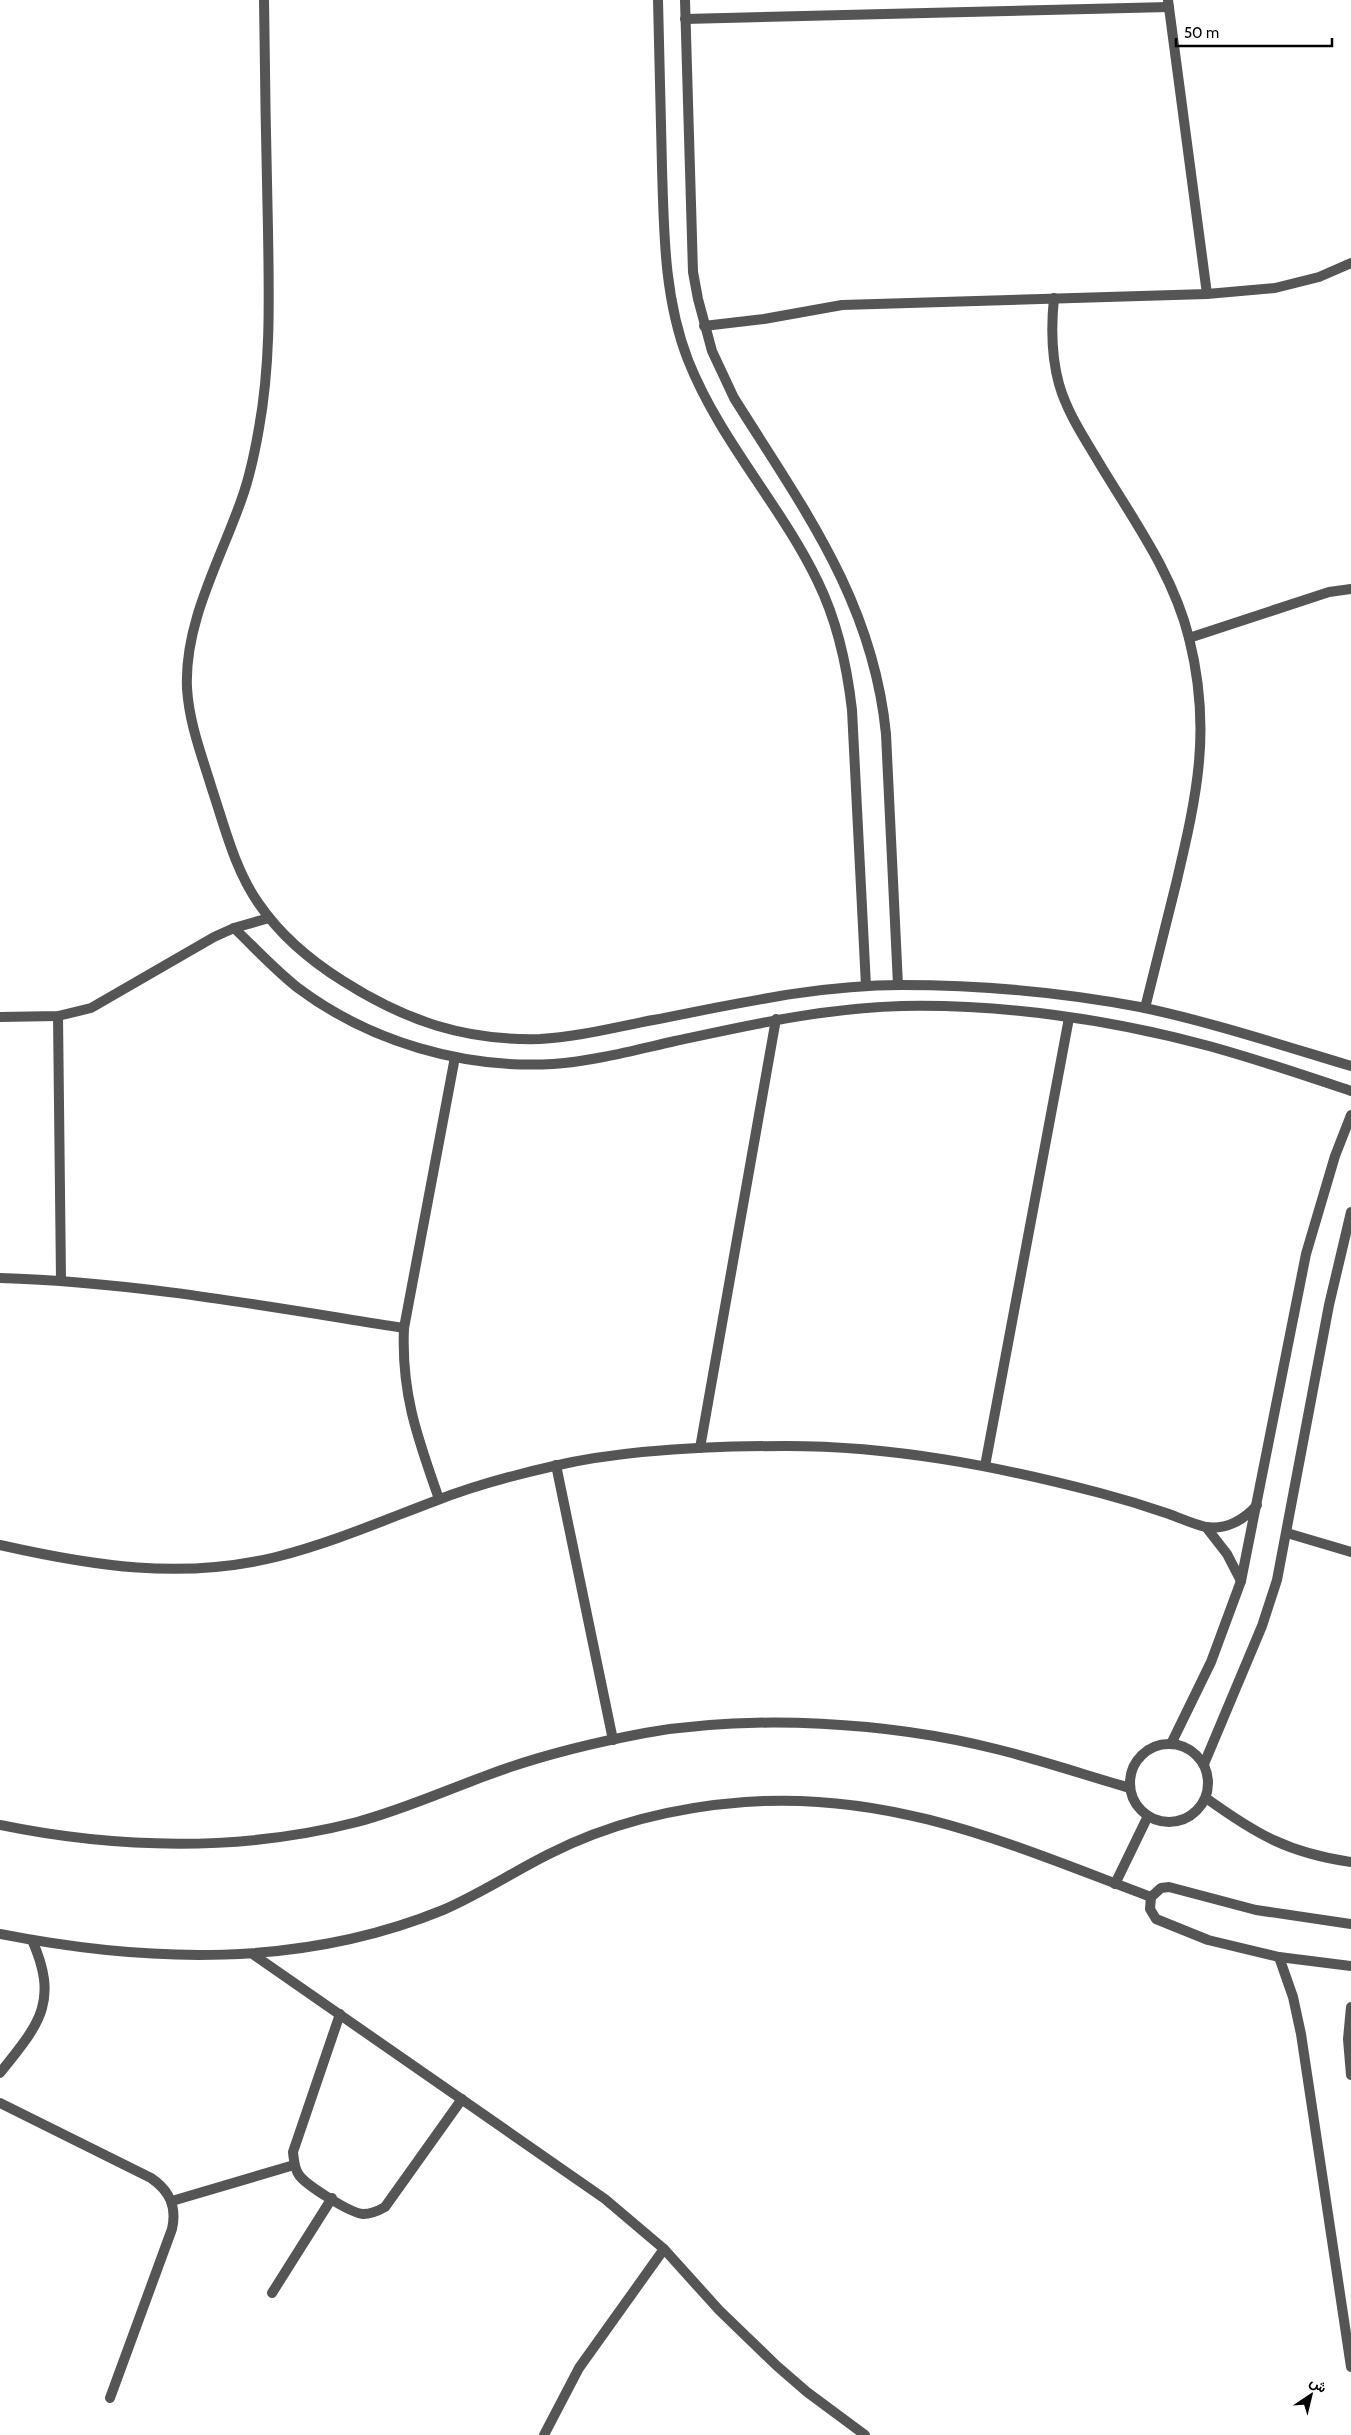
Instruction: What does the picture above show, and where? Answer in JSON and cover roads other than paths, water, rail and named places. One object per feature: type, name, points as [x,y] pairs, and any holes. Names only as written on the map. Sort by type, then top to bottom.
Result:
[{"type":"street","points":[[264,0],[270,318],[264,397],[244,494],[206,592],[192,638],[187,683],[194,728],[230,846],[246,884],[269,918],[286,936],[324,969],[380,1004],[411,1018],[477,1035],[511,1039],[578,1035],[779,995],[831,988],[898,985],[986,987],[1038,992],[1145,1008],[1211,1025],[1351,1066]]},
{"type":"street","points":[[658,0],[664,242],[671,302],[678,331],[701,388],[715,416],[805,558],[829,606],[838,632],[849,683],[852,710],[866,986]]},
{"type":"street","points":[[685,0],[690,244],[693,272],[704,326],[712,351],[734,398],[812,523],[841,574],[858,612],[874,662],[882,698],[886,734],[898,985]]},
{"type":"street","points":[[685,19],[1168,3],[1207,294]]},
{"type":"street","points":[[704,326],[764,319],[842,304],[1207,294],[1275,288],[1319,277],[1351,263]]},
{"type":"street","points":[[1054,298],[1052,342],[1054,363],[1065,402],[1081,434],[1165,572],[1189,638],[1200,706],[1199,773],[1194,806],[1145,1008]]},
{"type":"street","points":[[1189,638],[1329,592],[1351,589]]},
{"type":"street","points":[[0,1017],[58,1016],[97,1005],[234,928],[269,918]]},
{"type":"street","points":[[234,928],[299,988],[332,1009],[402,1043],[455,1058],[491,1064],[552,1064],[585,1060],[776,1019],[904,1006],[986,1009],[1069,1018],[1137,1030],[1205,1045],[1351,1091]]},
{"type":"street","points":[[58,1016],[61,1280]]},
{"type":"street","points":[[985,1466],[1069,1018]]},
{"type":"street","points":[[700,1448],[776,1019]]},
{"type":"street","points":[[439,1499],[417,1437],[407,1397],[403,1355],[404,1328],[455,1058]]},
{"type":"street","points":[[1172,1744],[1211,1662],[1241,1582],[1306,1254],[1334,1156],[1351,1115]]},
{"type":"street","points":[[1204,1764],[1262,1626],[1277,1580],[1328,1306],[1351,1212]]},
{"type":"street","points":[[0,1278],[61,1280],[196,1296],[404,1328]]},
{"type":"street","points":[[0,1545],[102,1566],[170,1570],[205,1568],[273,1558],[306,1549],[439,1499],[556,1466],[647,1452],[749,1446],[847,1448],[895,1452],[985,1466],[1106,1494],[1206,1527],[1232,1524],[1250,1513],[1257,1505]]},
{"type":"street","points":[[556,1466],[613,1740]]},
{"type":"street","points":[[1206,1527],[1227,1554],[1241,1582]]},
{"type":"street","points":[[1287,1533],[1351,1552]]},
{"type":"street","points":[[0,1825],[82,1838],[134,1842],[176,1843],[261,1838],[355,1822],[400,1809],[531,1761],[613,1740],[702,1726],[756,1723],[866,1728],[931,1736],[996,1749],[1130,1788]]},
{"type":"street","points":[[1172,1744],[1190,1750],[1204,1764],[1208,1775],[1206,1798],[1192,1816],[1181,1821],[1158,1821],[1139,1809],[1130,1788],[1134,1766],[1140,1756],[1149,1749],[1172,1744]]},
{"type":"street","points":[[1206,1798],[1249,1829],[1270,1840],[1315,1855],[1351,1862]]},
{"type":"street","points":[[0,1934],[32,1940],[174,1955],[254,1955],[332,1944],[389,1929],[445,1909],[547,1855],[586,1837],[664,1814],[745,1802],[826,1802],[907,1813],[985,1836],[1150,1897]]},
{"type":"street","points":[[1115,1884],[1148,1816]]},
{"type":"street","points":[[1150,1897],[1162,1888],[1169,1887],[1256,1910],[1351,1924]]},
{"type":"street","points":[[1150,1897],[1150,1909],[1156,1919],[1208,1940],[1279,1957],[1351,1966]]},
{"type":"street","points":[[0,2072],[28,2040],[37,2024],[42,2007],[45,1989],[44,1972],[32,1940]]},
{"type":"street","points":[[254,1955],[605,2199],[664,2249],[759,2350],[807,2392],[865,2435]]},
{"type":"street","points":[[1279,1957],[1293,1997],[1300,2025],[1351,2367]]},
{"type":"street","points":[[1351,2006],[1348,2039],[1351,2075]]},
{"type":"street","points":[[340,2014],[293,2152],[294,2164],[299,2176],[332,2198],[361,2214],[374,2213],[385,2207],[462,2100]]},
{"type":"street","points":[[0,2103],[151,2178],[167,2192],[172,2201],[174,2210],[172,2229],[110,2398]]},
{"type":"street","points":[[172,2201],[294,2164]]},
{"type":"street","points":[[272,2293],[332,2198]]},
{"type":"street","points":[[544,2435],[580,2368],[664,2249]]}]
